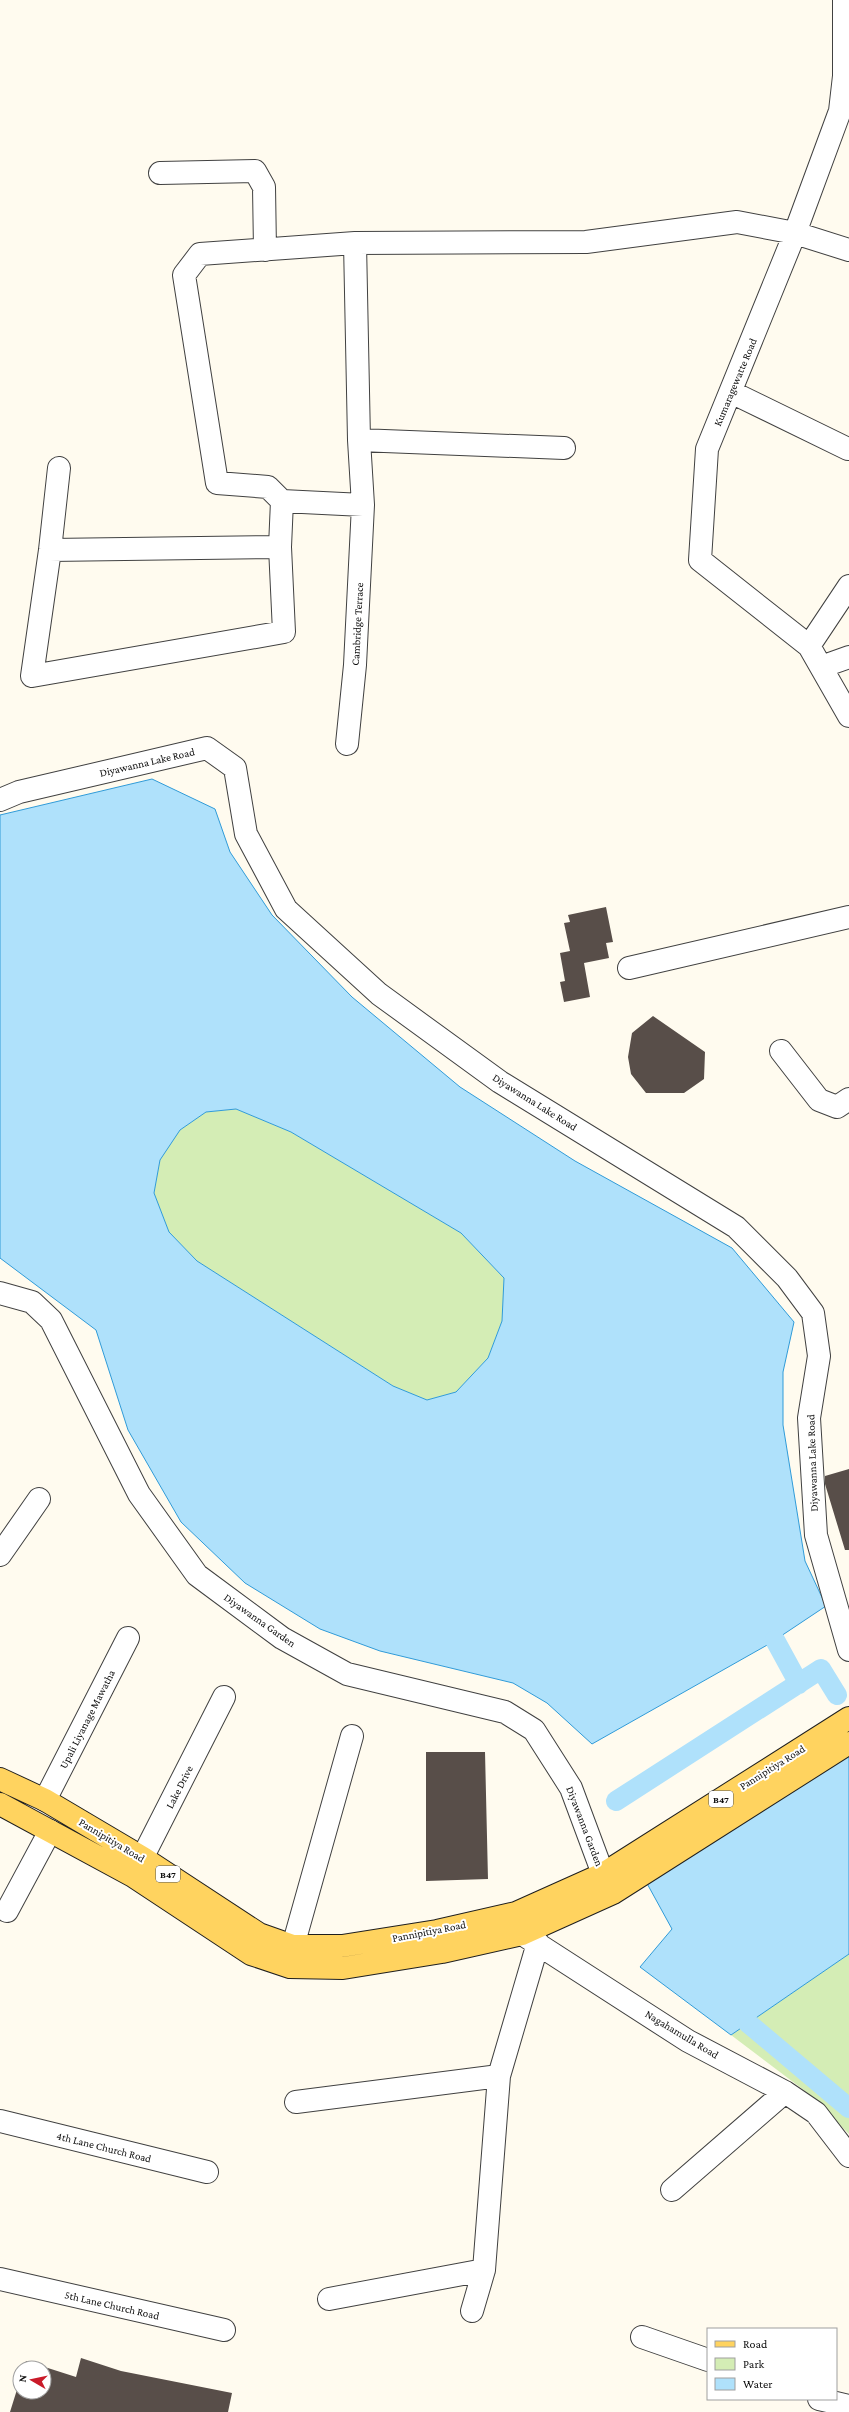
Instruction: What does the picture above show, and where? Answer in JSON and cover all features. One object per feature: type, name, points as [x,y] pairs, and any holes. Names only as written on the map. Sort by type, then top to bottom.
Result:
[{"type":"main road","name":"Pannipitiya Road","points":[[0,1779],[45,1800],[144,1858],[259,1934],[294,1946],[342,1946],[437,1931],[526,1930],[603,1874],[849,1718]]},
{"type":"main road","name":"Pannipitiya Road","points":[[0,1804],[133,1876],[251,1954],[290,1967],[343,1968],[442,1952],[526,1930],[613,1892],[849,1743]]},
{"type":"street","name":"Kumaragewatte Road","points":[[844,0],[844,76],[840,111],[842,130],[795,234],[732,392],[707,449],[700,560],[809,646],[849,716]]},
{"type":"street","points":[[160,173],[254,171],[264,187],[265,250]]},
{"type":"street","points":[[363,504],[282,501],[268,487],[217,483],[184,275],[200,254],[355,243],[586,242],[738,222],[795,234],[849,250]]},
{"type":"street","name":"Cambridge Terrace","points":[[347,744],[355,665],[363,504],[359,440],[355,243]]},
{"type":"street","points":[[732,392],[848,449]]},
{"type":"street","points":[[359,440],[564,448]]},
{"type":"street","points":[[59,468],[50,550],[32,676],[284,632],[280,547],[282,501]]},
{"type":"street","points":[[50,550],[280,547]]},
{"type":"street","points":[[809,646],[849,586]]},
{"type":"street","points":[[821,667],[849,658]]},
{"type":"street","name":"Diyawanna Lake Road","points":[[9,796],[207,748],[235,768],[246,834],[286,909],[378,994],[500,1082],[736,1227],[787,1278],[813,1314],[819,1356],[809,1418],[816,1535],[849,1650]]},
{"type":"street","points":[[629,968],[849,918]]},
{"type":"street","points":[[781,1051],[819,1100],[837,1107],[849,1099]]},
{"type":"street","name":"Diyawanna Garden","points":[[0,1293],[32,1302],[51,1320],[139,1494],[197,1575],[282,1638],[347,1674],[505,1712],[534,1730],[571,1788],[603,1874],[613,1892]]},
{"type":"street","points":[[0,1555],[38,1499]]},
{"type":"street","name":"Upali Liyanage Mawatha","points":[[45,1800],[128,1638]]},
{"type":"street","name":"Lake Drive","points":[[133,1876],[144,1858],[224,1697]]},
{"type":"street","points":[[290,1967],[294,1946],[352,1736]]},
{"type":"street","points":[[7,1911],[50,1831]]},
{"type":"street","points":[[472,2311],[484,2270],[499,2076],[526,1930]]},
{"type":"street","name":"Nagahamulla Road","points":[[526,1930],[688,2041],[785,2092],[816,2113],[849,2156]]},
{"type":"street","points":[[296,2102],[499,2076]]},
{"type":"street","points":[[672,2190],[785,2092]]},
{"type":"street","name":"4th Lane Church Road","points":[[0,2121],[208,2172]]},
{"type":"street","points":[[329,2299],[484,2270]]},
{"type":"street","name":"5th Lane Church Road","points":[[0,2279],[224,2330]]},
{"type":"street","points":[[642,2337],[707,2360]]},
{"type":"street","points":[[823,2400],[849,2406]]},
{"type":"green space","points":[[236,1109],[291,1132],[461,1233],[504,1278],[502,1321],[488,1358],[456,1392],[427,1400],[393,1386],[197,1261],[169,1232],[154,1193],[160,1160],[180,1130],[206,1112]]},
{"type":"green space","points":[[849,1954],[849,2134],[805,2091],[731,2035]]},
{"type":"water","points":[[152,779],[215,809],[230,852],[272,915],[352,997],[460,1087],[575,1161],[732,1248],[794,1322],[783,1372],[783,1425],[805,1561],[826,1606],[769,1644],[592,1744],[547,1703],[513,1683],[380,1651],[320,1629],[245,1583],[181,1522],[128,1430],[96,1330],[0,1258],[0,815]],"holes":[[[236,1109],[291,1132],[461,1233],[504,1278],[502,1321],[488,1358],[456,1392],[427,1400],[393,1386],[197,1261],[169,1232],[154,1193],[160,1160],[180,1130],[206,1112]]]},
{"type":"water","points":[[849,1750],[849,1954],[731,2035],[640,1967],[672,1929],[644,1878]]},
{"type":"building","points":[[606,907],[613,942],[606,943],[609,958],[584,963],[590,997],[564,1002],[560,982],[565,981],[560,953],[570,951],[564,923],[570,922],[568,915]]},
{"type":"building","points":[[653,1016],[705,1052],[704,1079],[684,1093],[646,1093],[631,1074],[628,1057],[632,1033]]},
{"type":"building","points":[[849,1469],[849,1550],[845,1550],[825,1484],[825,1476]]},
{"type":"building","points":[[426,1752],[485,1752],[488,1879],[426,1881]]},
{"type":"building","points":[[81,2358],[121,2371],[232,2393],[228,2412],[10,2412],[14,2400],[52,2400],[52,2369],[76,2377]]},
{"type":"waterway","points":[[775,1640],[799,1684]]},
{"type":"waterway","points":[[616,1801],[821,1669],[837,1695]]},
{"type":"waterway","points":[[748,2023],[849,2108]]}]
